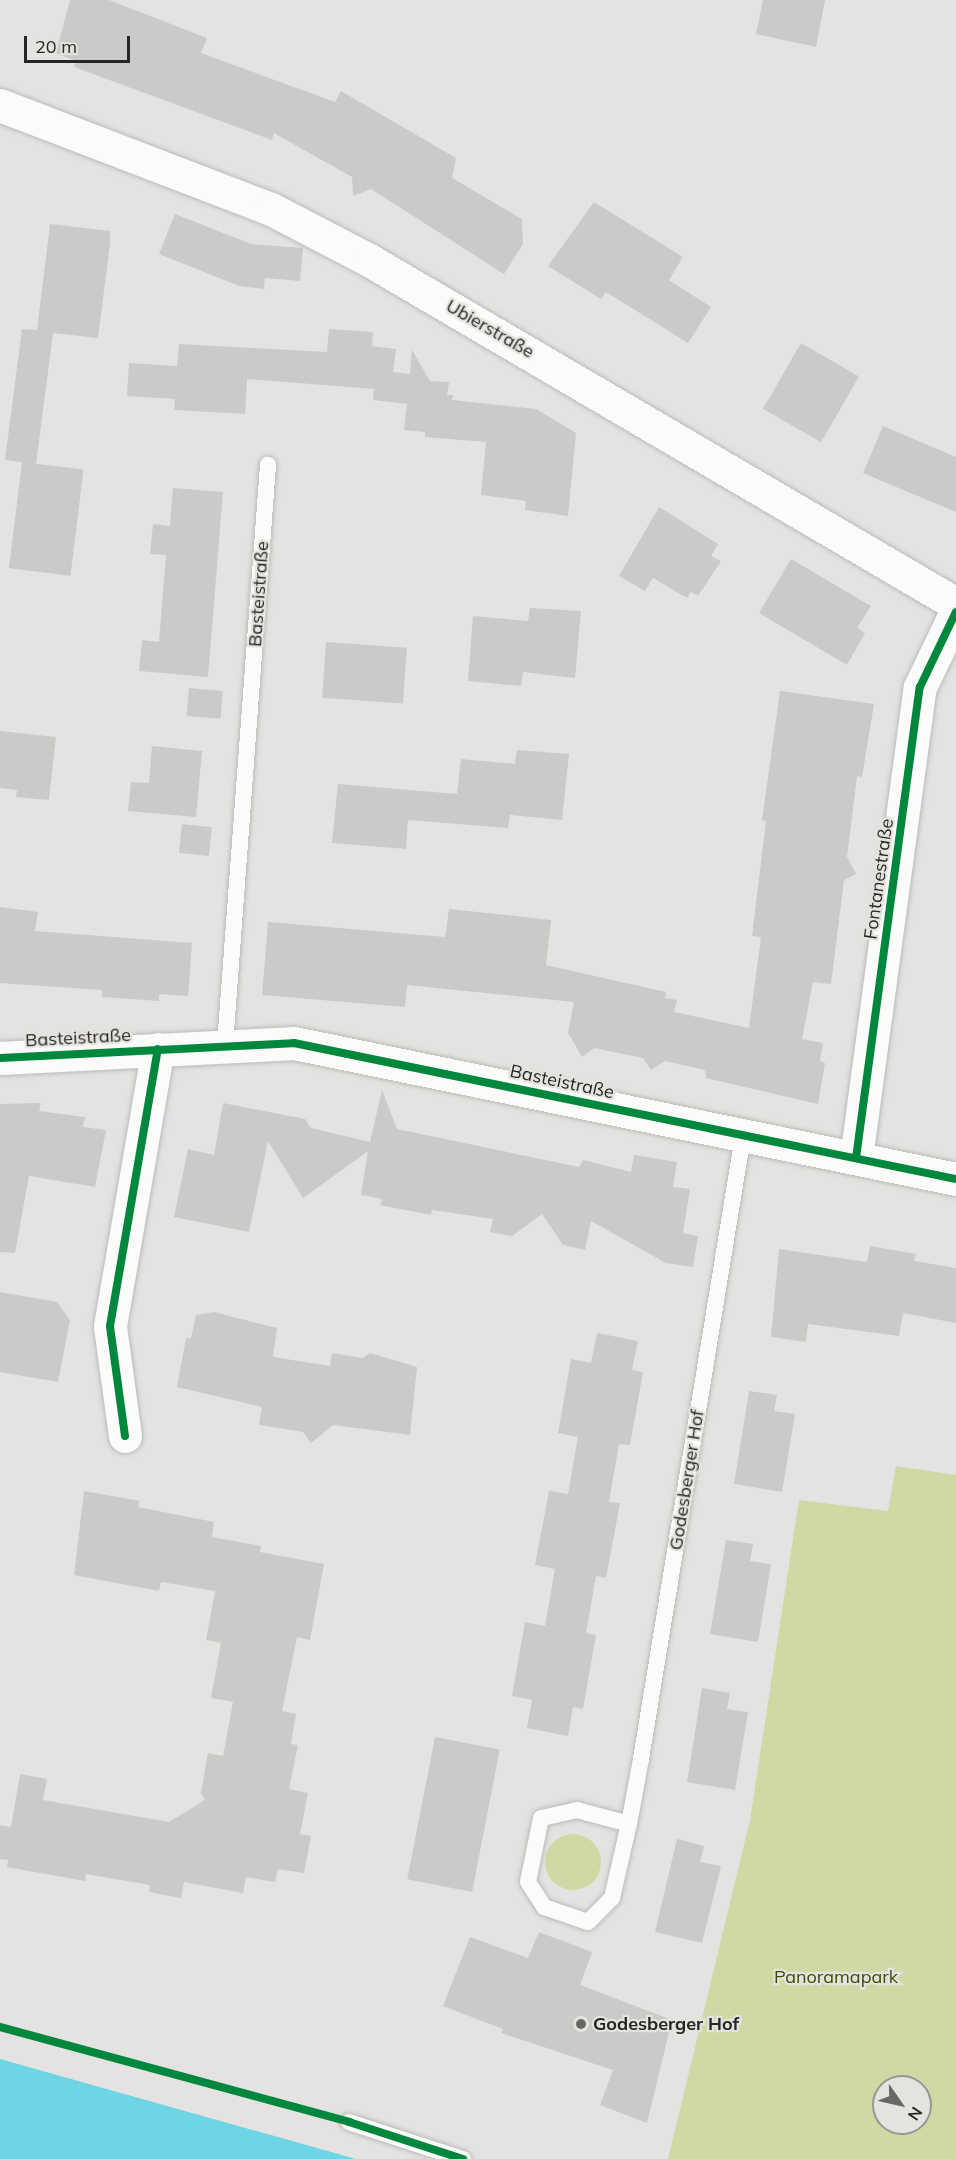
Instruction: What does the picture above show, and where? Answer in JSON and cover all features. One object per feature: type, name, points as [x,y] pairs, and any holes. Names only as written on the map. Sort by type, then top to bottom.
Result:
[{"type":"street","name":"Ubierstraße","points":[[0,105],[271,209],[369,260],[956,604]]},
{"type":"street","name":"Fontanestraße","points":[[856,1158],[920,687],[956,612]]},
{"type":"street","name":"Basteistraße","points":[[0,1058],[294,1043],[956,1179]]},
{"type":"street","name":"Basteistraße","points":[[125,1436],[110,1326],[158,1049]]},
{"type":"lane","name":"Basteistraße","points":[[225,1045],[268,465]]},
{"type":"lane","name":"Godesberger Hof","points":[[629,1824],[577,1810],[541,1818],[528,1882],[544,1907],[588,1922],[612,1898],[629,1824],[743,1137]]},
{"type":"lane","points":[[349,2122],[463,2159]]},
{"type":"green space","name":"Panoramapark","points":[[896,1466],[956,1475],[956,2159],[668,2159],[750,1820],[799,1500],[888,1511]]},
{"type":"green space","points":[[568,1834],[578,1834],[593,1842],[599,1851],[601,1862],[599,1873],[593,1882],[578,1890],[568,1890],[557,1885],[550,1878],[545,1867],[545,1857],[550,1846],[557,1839]]},
{"type":"water","points":[[0,2059],[356,2159],[0,2159]]},
{"type":"building","points":[[70,0],[109,0],[207,38],[201,53],[335,102],[341,91],[456,158],[452,178],[522,219],[523,244],[504,274],[371,189],[353,196],[352,177],[274,133],[272,140],[74,67],[76,61],[56,53]]},
{"type":"building","points":[[763,0],[825,0],[816,47],[756,34]]},
{"type":"building","points":[[594,202],[683,257],[669,280],[711,307],[688,343],[606,292],[601,299],[548,266]]},
{"type":"building","points":[[175,214],[251,244],[303,248],[300,281],[265,278],[264,289],[239,286],[159,254]]},
{"type":"building","points":[[50,224],[110,231],[110,244],[98,338],[53,333],[36,464],[5,460],[22,329],[37,330]]},
{"type":"building","points":[[329,329],[373,332],[372,346],[396,349],[393,372],[410,374],[412,350],[430,381],[449,382],[447,395],[453,395],[452,400],[536,409],[576,433],[568,516],[525,510],[526,501],[481,495],[486,442],[425,437],[425,432],[404,430],[407,404],[373,400],[374,389],[247,379],[245,414],[174,410],[175,399],[127,396],[129,363],[177,366],[179,344],[327,352]]},
{"type":"building","points":[[801,343],[859,376],[821,442],[763,409]]},
{"type":"building","points":[[883,426],[956,457],[956,512],[863,473]]},
{"type":"building","points":[[22,462],[84,470],[70,576],[9,568]]},
{"type":"building","points":[[173,488],[223,492],[208,677],[139,671],[142,640],[159,642],[166,555],[150,554],[153,524],[170,526]]},
{"type":"building","points":[[659,507],[718,544],[711,556],[721,561],[698,596],[691,592],[687,598],[653,578],[645,591],[619,576]]},
{"type":"building","points":[[791,559],[871,606],[857,628],[865,633],[847,665],[759,613]]},
{"type":"building","points":[[530,608],[581,611],[575,678],[523,672],[521,686],[468,681],[473,616],[528,621]]},
{"type":"building","points":[[326,642],[407,648],[403,704],[322,698]]},
{"type":"building","points":[[189,688],[223,691],[220,719],[187,716]]},
{"type":"building","points":[[780,691],[874,704],[862,777],[857,776],[847,857],[856,874],[844,880],[831,984],[813,982],[802,1039],[823,1043],[820,1061],[825,1063],[818,1104],[706,1078],[705,1070],[665,1061],[651,1070],[643,1058],[594,1048],[582,1057],[568,1033],[574,1002],[407,985],[405,1007],[262,995],[268,922],[445,937],[449,909],[551,920],[546,965],[666,992],[665,998],[677,1000],[674,1012],[749,1028],[761,937],[752,936],[766,821],[762,820]]},
{"type":"building","points":[[0,731],[56,737],[49,800],[16,797],[17,790],[0,788]]},
{"type":"building","points":[[152,746],[202,751],[196,817],[128,811],[131,782],[149,783]]},
{"type":"building","points":[[517,750],[569,754],[562,820],[510,815],[508,828],[408,820],[406,849],[332,843],[338,784],[457,794],[461,759],[515,764]]},
{"type":"building","points":[[182,824],[212,827],[209,856],[179,853]]},
{"type":"building","points":[[0,907],[38,912],[35,931],[192,943],[188,996],[159,994],[159,1001],[102,997],[102,990],[0,983]]},
{"type":"building","points":[[382,1090],[397,1129],[579,1167],[583,1160],[631,1172],[634,1155],[677,1162],[673,1187],[690,1189],[683,1233],[698,1236],[693,1267],[666,1263],[591,1221],[585,1250],[563,1245],[542,1214],[512,1236],[490,1232],[493,1219],[432,1210],[431,1215],[380,1205],[382,1199],[361,1195],[368,1151],[303,1198],[268,1141],[249,1232],[174,1217],[188,1149],[214,1155],[223,1103],[305,1119],[311,1128],[370,1142]]},
{"type":"building","points":[[41,1103],[39,1111],[85,1117],[83,1127],[106,1130],[95,1187],[29,1176],[15,1253],[0,1252],[0,1104]]},
{"type":"building","points":[[870,1246],[916,1254],[914,1261],[956,1268],[956,1323],[903,1313],[899,1336],[808,1324],[806,1342],[771,1337],[779,1249],[867,1262]]},
{"type":"building","points":[[0,1292],[57,1302],[70,1320],[58,1382],[0,1372]]},
{"type":"building","points":[[214,1312],[277,1328],[273,1357],[330,1366],[332,1353],[362,1358],[370,1353],[417,1367],[410,1435],[333,1425],[311,1443],[303,1432],[259,1425],[262,1407],[177,1387],[186,1338],[191,1338],[196,1315]]},
{"type":"building","points":[[597,1333],[638,1341],[632,1370],[643,1372],[630,1445],[619,1444],[609,1502],[620,1503],[606,1578],[596,1576],[586,1633],[596,1635],[583,1709],[573,1707],[568,1736],[527,1728],[532,1700],[512,1696],[525,1622],[545,1626],[555,1569],[535,1565],[549,1491],[568,1494],[578,1437],[558,1433],[571,1359],[591,1363]]},
{"type":"building","points":[[749,1391],[777,1395],[774,1411],[795,1414],[782,1492],[734,1484]]},
{"type":"building","points":[[84,1491],[140,1501],[138,1507],[214,1522],[212,1537],[261,1546],[260,1552],[324,1564],[310,1640],[297,1637],[282,1711],[296,1714],[291,1744],[298,1745],[289,1789],[308,1793],[300,1834],[311,1836],[304,1873],[278,1869],[275,1882],[246,1877],[243,1893],[184,1882],[181,1898],[149,1892],[150,1885],[86,1874],[85,1881],[7,1867],[8,1860],[0,1859],[0,1825],[11,1827],[20,1774],[47,1779],[43,1800],[169,1822],[205,1800],[201,1793],[208,1753],[223,1756],[233,1702],[211,1698],[221,1643],[206,1640],[215,1591],[161,1582],[159,1591],[74,1575]]},
{"type":"building","points":[[726,1540],[753,1544],[750,1561],[771,1564],[758,1642],[710,1634]]},
{"type":"building","points":[[702,1688],[730,1693],[727,1709],[748,1712],[735,1790],[687,1782]]},
{"type":"building","points":[[435,1737],[500,1750],[472,1892],[407,1879]]},
{"type":"building","points":[[677,1839],[704,1846],[700,1862],[721,1866],[702,1943],[655,1932]]},
{"type":"building","name":"Godesberger Hof","points":[[539,1932],[592,1952],[580,1985],[672,2020],[647,2123],[600,2105],[613,2070],[501,2033],[503,2029],[443,2006],[470,1937],[528,1958]]},
{"type":"cycle path","points":[[856,1158],[920,687],[956,612]]},
{"type":"cycle path","points":[[0,1058],[294,1043],[956,1179]]},
{"type":"cycle path","points":[[125,1436],[110,1326],[158,1049]]},
{"type":"cycle path","points":[[0,2027],[349,2122],[463,2159]]},
{"type":"place","name":"Godesberger Hof","points":[[581,2024]]}]
